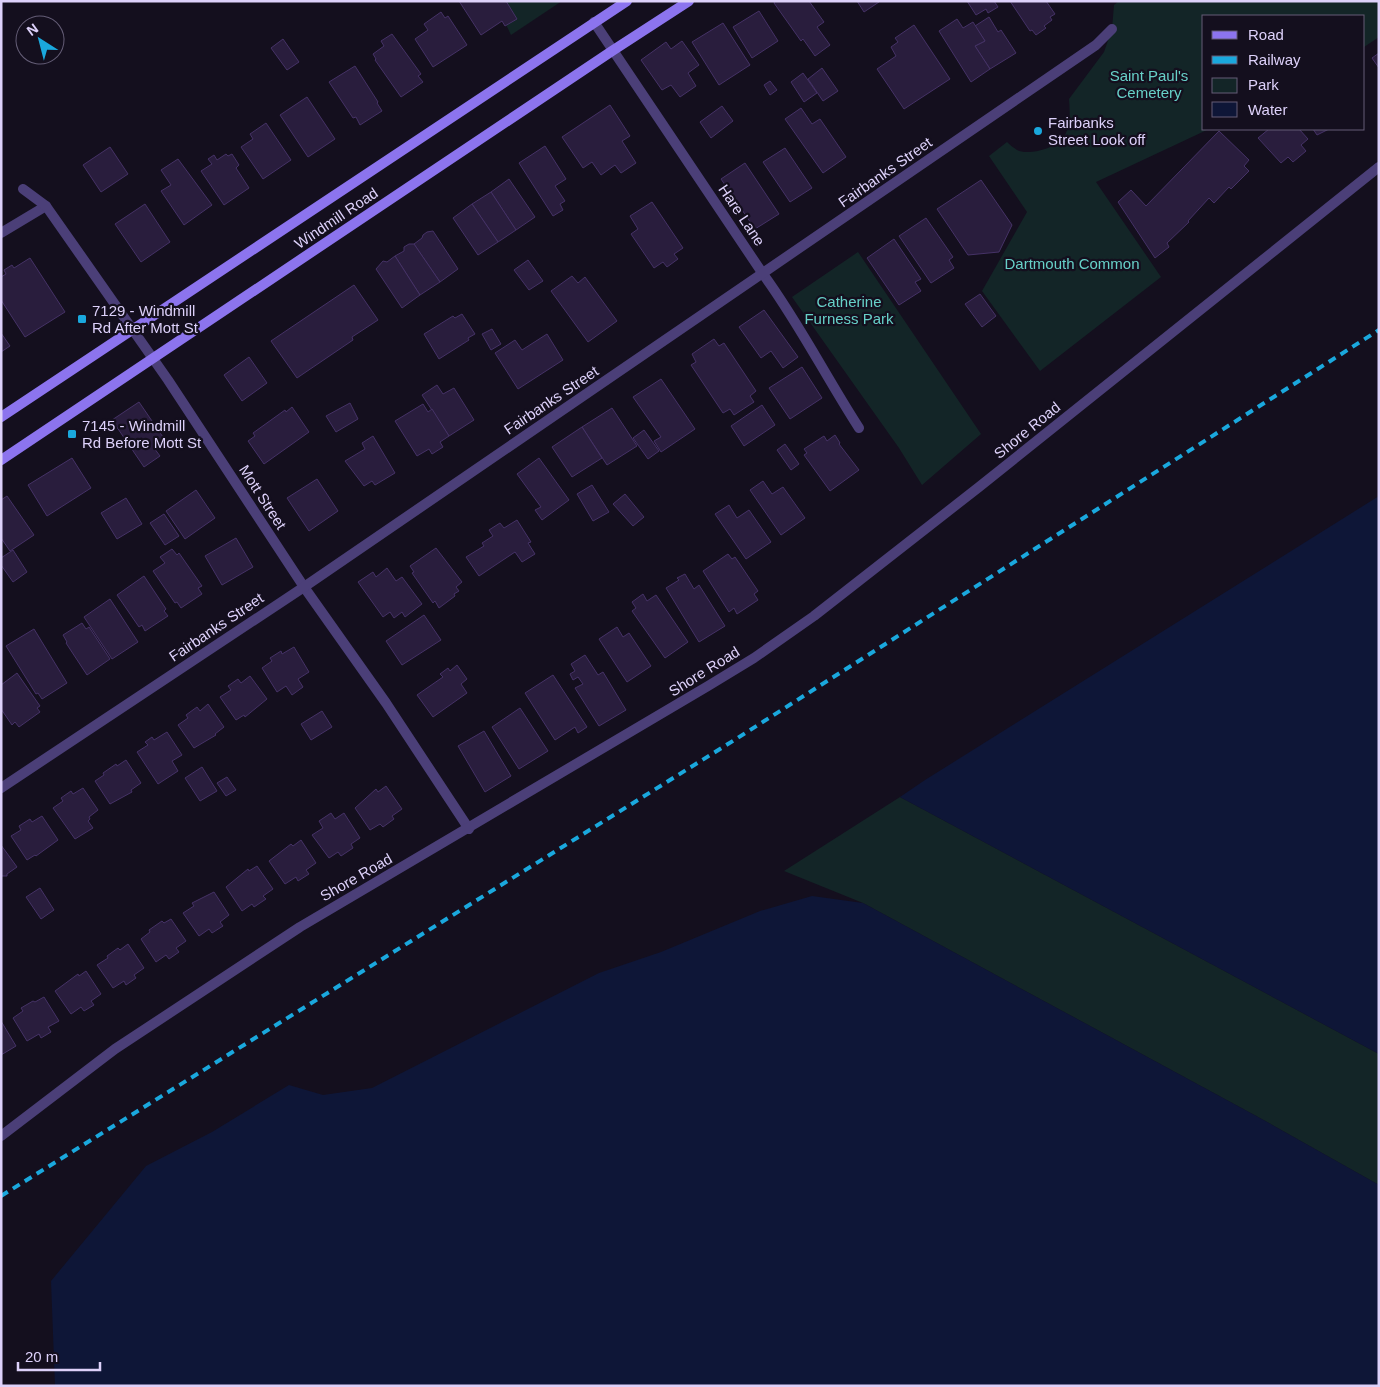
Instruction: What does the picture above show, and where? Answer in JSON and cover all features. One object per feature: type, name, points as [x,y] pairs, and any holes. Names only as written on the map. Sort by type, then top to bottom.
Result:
[{"type":"main road","name":"Windmill Road","points":[[1,417],[132,328],[627,1]]},
{"type":"main road","name":"Windmill Road","points":[[1,460],[689,1]]},
{"type":"street","name":"Hare Lane","points":[[594,22],[763,274],[784,302],[859,428]]},
{"type":"street","name":"Fairbanks Street","points":[[1,788],[304,587],[763,274],[1096,45],[1112,29]]},
{"type":"street","name":"Shore Road","points":[[1,1136],[115,1049],[300,927],[469,829],[708,686],[754,658],[814,616],[987,481],[1379,167]]},
{"type":"street","name":"Mott Street","points":[[22,189],[46,206],[153,358],[304,587],[386,703],[469,829]]},
{"type":"street","points":[[1,233],[46,206]]},
{"type":"green space","points":[[495,1],[562,1],[511,35]]},
{"type":"green space","name":"Dartmouth Common","points":[[1119,1],[1379,1],[1379,37],[1365,46],[1365,15],[1202,15],[1202,130],[1207,130],[1096,182],[1161,277],[1040,371],[982,291],[1027,212],[989,156],[1007,142],[1017,150],[1028,152],[1049,148],[1064,137],[1069,123],[1069,99],[1104,52],[1112,29],[1114,5]]},
{"type":"green space","name":"Catherine Furness Park","points":[[858,252],[981,434],[922,485],[899,448],[792,297]]},
{"type":"green space","points":[[900,797],[1379,1054],[1379,1185],[1258,1117],[863,903],[784,871]]},
{"type":"water","points":[[1379,496],[1379,1054],[900,797],[925,780]]},
{"type":"water","points":[[812,896],[863,903],[1258,1117],[1379,1185],[1379,1386],[55,1386],[51,1281],[146,1166],[212,1132],[289,1085],[323,1095],[372,1088],[599,973],[661,952],[760,911]]},
{"type":"building","points":[[459,1],[506,1],[517,19],[505,26],[502,21],[481,35]]},
{"type":"building","points":[[775,1],[809,1],[824,22],[817,27],[830,45],[815,56],[803,39],[801,41],[774,3]]},
{"type":"building","points":[[857,1],[878,1],[879,2],[864,12]]},
{"type":"building","points":[[967,1],[994,1],[998,7],[988,13],[986,9],[976,15]]},
{"type":"building","points":[[1010,1],[1046,1],[1055,14],[1050,17],[1052,20],[1044,26],[1046,28],[1036,35],[1032,30],[1030,31]]},
{"type":"building","points":[[759,11],[778,41],[752,58],[733,27]]},
{"type":"building","points":[[441,12],[445,18],[448,16],[467,45],[433,67],[415,39],[428,30],[424,24]]},
{"type":"building","points":[[989,17],[998,32],[1001,30],[1016,53],[990,69],[975,46],[985,41],[975,26]]},
{"type":"building","points":[[957,19],[963,28],[973,22],[985,41],[975,46],[990,69],[971,82],[939,31]]},
{"type":"building","points":[[723,23],[750,65],[719,85],[692,42]]},
{"type":"building","points":[[914,25],[950,79],[904,109],[877,69],[896,56],[891,47],[898,42],[895,38]]},
{"type":"building","points":[[392,34],[421,74],[418,76],[423,82],[401,97],[375,60],[373,54],[384,46],[381,41]]},
{"type":"building","points":[[283,39],[299,62],[287,70],[271,48]]},
{"type":"building","points":[[682,41],[699,65],[688,73],[696,86],[680,97],[671,85],[662,90],[641,60],[666,42],[671,49]]},
{"type":"building","points":[[1379,53],[1379,68],[1372,58]]},
{"type":"building","points":[[355,66],[382,111],[360,125],[356,117],[353,118],[329,82]]},
{"type":"building","points":[[822,68],[838,91],[823,101],[808,79]]},
{"type":"building","points":[[803,73],[817,93],[804,102],[791,82]]},
{"type":"building","points":[[770,81],[777,90],[770,95],[764,85]]},
{"type":"building","points":[[307,97],[335,139],[308,157],[280,115]]},
{"type":"building","points":[[610,105],[630,136],[622,141],[636,163],[621,173],[615,165],[601,175],[592,162],[583,168],[562,137]]},
{"type":"building","points":[[722,106],[733,121],[711,138],[700,122]]},
{"type":"building","points":[[801,108],[812,124],[820,119],[846,157],[823,173],[785,119]]},
{"type":"building","points":[[266,123],[291,160],[263,179],[241,147],[253,139],[250,134]]},
{"type":"building","points":[[1268,130],[1300,130],[1308,139],[1301,145],[1306,151],[1293,162],[1288,157],[1281,163],[1258,138]]},
{"type":"building","points":[[1314,130],[1327,130],[1317,135]]},
{"type":"building","points":[[1219,131],[1249,160],[1244,166],[1249,171],[1231,189],[1229,187],[1214,203],[1209,198],[1189,222],[1167,243],[1169,247],[1155,258],[1118,202],[1131,190],[1146,206]]},
{"type":"building","points":[[545,146],[566,179],[555,186],[565,201],[560,204],[563,210],[553,216],[519,163]]},
{"type":"building","points":[[110,147],[128,174],[101,192],[83,165]]},
{"type":"building","points":[[785,148],[812,188],[790,202],[763,162]]},
{"type":"building","points":[[226,154],[228,156],[232,154],[239,165],[236,168],[249,188],[224,205],[201,171],[212,164],[208,159],[214,155],[217,160]]},
{"type":"building","points":[[178,159],[212,205],[184,225],[161,191],[171,185],[161,170]]},
{"type":"building","points":[[745,163],[779,214],[755,229],[721,179]]},
{"type":"building","points":[[509,179],[535,217],[516,230],[491,192]]},
{"type":"building","points":[[981,180],[1012,225],[999,252],[968,255],[937,209]]},
{"type":"building","points":[[491,192],[516,230],[498,242],[472,204]]},
{"type":"building","points":[[652,202],[683,248],[674,254],[678,259],[667,267],[663,262],[654,268],[631,234],[638,229],[630,216]]},
{"type":"building","points":[[145,204],[170,242],[141,262],[115,224]]},
{"type":"building","points":[[472,204],[498,242],[478,255],[453,218]]},
{"type":"building","points":[[926,218],[953,257],[949,260],[954,268],[931,283],[899,236]]},
{"type":"building","points":[[433,231],[458,269],[440,282],[414,244],[427,232]]},
{"type":"building","points":[[894,239],[921,279],[915,282],[921,291],[899,305],[867,258]]},
{"type":"building","points":[[414,244],[440,282],[420,295],[395,256],[404,251],[404,247]]},
{"type":"building","points":[[395,256],[420,295],[402,308],[376,269],[383,261],[387,262]]},
{"type":"building","points":[[30,258],[65,312],[25,337],[1,300],[1,277],[6,274],[4,270],[12,265],[14,268]]},
{"type":"building","points":[[528,260],[543,281],[529,290],[514,270]]},
{"type":"building","points":[[572,276],[578,283],[585,277],[617,321],[588,342],[551,291]]},
{"type":"building","points":[[354,285],[378,320],[352,337],[353,340],[297,378],[271,341]]},
{"type":"building","points":[[980,294],[996,316],[982,327],[965,304]]},
{"type":"building","points":[[764,310],[798,357],[783,368],[771,351],[761,358],[739,327]]},
{"type":"building","points":[[462,314],[475,334],[468,338],[469,340],[439,359],[424,334],[453,316],[455,318]]},
{"type":"building","points":[[492,329],[501,344],[491,350],[482,334]]},
{"type":"building","points":[[1,333],[10,346],[1,352]]},
{"type":"building","points":[[547,334],[563,360],[518,389],[495,353],[515,340],[522,350]]},
{"type":"building","points":[[714,339],[719,346],[724,343],[756,391],[750,396],[754,402],[734,415],[730,409],[723,413],[691,365],[696,362],[692,354]]},
{"type":"building","points":[[249,357],[267,383],[242,401],[224,375]]},
{"type":"building","points":[[802,367],[822,398],[790,419],[769,388]]},
{"type":"building","points":[[661,379],[695,429],[661,452],[654,441],[661,437],[633,397]]},
{"type":"building","points":[[437,385],[443,394],[454,388],[474,420],[449,436],[422,395]]},
{"type":"building","points":[[139,402],[165,440],[154,448],[160,456],[144,467],[112,420]]},
{"type":"building","points":[[350,403],[358,419],[336,432],[326,416]]},
{"type":"building","points":[[423,404],[428,412],[432,409],[449,436],[440,442],[443,447],[432,454],[429,449],[417,456],[395,421]]},
{"type":"building","points":[[762,405],[775,425],[744,446],[731,426]]},
{"type":"building","points":[[292,407],[309,432],[264,464],[248,441],[255,436],[253,433]]},
{"type":"building","points":[[612,408],[637,446],[607,465],[582,427]]},
{"type":"building","points":[[582,427],[602,458],[572,477],[552,447]]},
{"type":"building","points":[[644,430],[659,451],[648,459],[633,438]]},
{"type":"building","points":[[835,435],[839,444],[859,470],[830,491],[804,455],[807,453],[804,449],[824,436],[827,441]]},
{"type":"building","points":[[373,436],[395,473],[375,485],[372,481],[364,486],[345,461],[365,449],[362,443]]},
{"type":"building","points":[[785,444],[799,464],[791,470],[777,450]]},
{"type":"building","points":[[72,458],[91,488],[47,516],[28,485]]},
{"type":"building","points":[[539,458],[569,500],[542,520],[535,510],[541,507],[517,474]]},
{"type":"building","points":[[317,479],[338,511],[309,531],[287,498]]},
{"type":"building","points":[[763,481],[772,494],[783,487],[805,518],[781,535],[750,490]]},
{"type":"building","points":[[592,485],[609,512],[593,521],[577,494]]},
{"type":"building","points":[[196,490],[215,518],[185,539],[166,511]]},
{"type":"building","points":[[625,494],[644,517],[633,526],[613,504]]},
{"type":"building","points":[[7,496],[34,535],[10,551],[1,538],[1,500]]},
{"type":"building","points":[[126,498],[142,524],[117,539],[101,513]]},
{"type":"building","points":[[729,505],[737,518],[749,510],[771,542],[746,559],[715,514]]},
{"type":"building","points":[[164,514],[179,536],[165,545],[150,523]]},
{"type":"building","points":[[517,520],[531,542],[528,543],[535,554],[522,562],[515,552],[479,576],[466,557],[484,546],[482,543],[493,536],[489,530],[500,523],[504,528]]},
{"type":"building","points":[[236,538],[253,567],[222,585],[205,556]]},
{"type":"building","points":[[436,548],[462,582],[456,587],[459,591],[454,594],[455,596],[439,608],[435,601],[433,603],[412,573],[414,572],[410,566]]},
{"type":"building","points":[[172,549],[177,555],[179,553],[202,586],[198,588],[202,594],[181,608],[177,602],[175,603],[153,571],[165,563],[160,557]]},
{"type":"building","points":[[13,550],[27,572],[13,582],[1,565],[1,558]]},
{"type":"building","points":[[728,554],[732,559],[735,557],[758,591],[754,594],[758,600],[737,614],[734,608],[729,612],[703,571]]},
{"type":"building","points":[[387,568],[396,581],[402,577],[422,604],[405,617],[402,612],[394,618],[390,612],[383,617],[358,582],[373,572],[376,577]]},
{"type":"building","points":[[685,574],[694,589],[699,585],[725,626],[699,642],[666,588],[679,580],[677,578]]},
{"type":"building","points":[[144,576],[166,609],[164,611],[168,616],[145,631],[142,625],[139,627],[117,595]]},
{"type":"building","points":[[643,594],[647,601],[656,595],[688,642],[665,658],[632,611],[636,608],[632,602]]},
{"type":"building","points":[[110,599],[138,642],[112,659],[84,617]]},
{"type":"building","points":[[424,615],[441,640],[402,665],[386,641]]},
{"type":"building","points":[[82,623],[86,629],[89,627],[110,659],[87,675],[66,643],[63,635]]},
{"type":"building","points":[[617,627],[623,637],[629,633],[651,666],[627,682],[599,639]]},
{"type":"building","points":[[34,629],[67,683],[42,699],[38,693],[36,694],[6,646]]},
{"type":"building","points":[[294,647],[309,672],[298,679],[303,687],[292,695],[286,686],[277,692],[262,668],[272,661],[270,658],[281,651],[282,654]]},
{"type":"building","points":[[585,655],[598,675],[603,672],[626,710],[599,726],[575,688],[583,684],[578,677],[573,680],[570,674],[575,671],[571,664]]},
{"type":"building","points":[[457,665],[467,679],[461,684],[467,693],[433,717],[417,695],[443,677],[440,674],[448,668],[450,671]]},
{"type":"building","points":[[17,673],[40,706],[37,708],[40,712],[19,727],[15,722],[12,725],[1,709],[1,685]]},
{"type":"building","points":[[553,675],[587,727],[578,733],[575,727],[555,740],[525,693]]},
{"type":"building","points":[[250,676],[267,699],[245,717],[244,715],[236,720],[220,697],[231,690],[228,686],[238,679],[241,683]]},
{"type":"building","points":[[208,704],[224,727],[216,735],[194,748],[178,725],[188,718],[186,715],[197,707],[200,711]]},
{"type":"building","points":[[520,708],[548,751],[519,769],[492,727]]},
{"type":"building","points":[[322,711],[332,727],[311,740],[301,724]]},
{"type":"building","points":[[484,731],[511,776],[485,792],[458,746]]},
{"type":"building","points":[[167,732],[182,755],[172,761],[178,771],[158,784],[137,752],[148,745],[145,742],[152,737],[154,740]]},
{"type":"building","points":[[126,760],[141,783],[131,790],[132,792],[110,804],[95,781],[116,764],[117,766]]},
{"type":"building","points":[[202,767],[217,791],[200,801],[185,778]]},
{"type":"building","points":[[227,777],[236,790],[226,796],[217,783]]},
{"type":"building","points":[[386,786],[402,809],[392,816],[394,819],[383,827],[380,824],[370,830],[355,808],[376,789],[378,792]]},
{"type":"building","points":[[83,788],[98,810],[89,817],[88,821],[93,828],[75,839],[53,808],[63,801],[61,798],[71,791],[73,794]]},
{"type":"building","points":[[331,813],[335,819],[344,813],[360,838],[351,844],[353,848],[341,856],[338,852],[329,858],[312,835],[323,828],[319,821]]},
{"type":"building","points":[[42,816],[58,840],[36,856],[27,860],[11,836],[21,830],[19,826],[30,819],[32,822]]},
{"type":"building","points":[[301,840],[316,863],[306,870],[309,874],[298,881],[296,877],[285,884],[269,861],[291,844],[293,846]]},
{"type":"building","points":[[1,845],[17,867],[7,876],[1,876]]},
{"type":"building","points":[[257,866],[273,889],[263,896],[266,899],[254,907],[252,904],[242,911],[226,887],[248,869],[249,871]]},
{"type":"building","points":[[40,888],[54,910],[41,919],[26,897]]},
{"type":"building","points":[[214,892],[229,915],[220,922],[223,926],[212,933],[209,929],[199,936],[183,913],[194,906],[192,903]]},
{"type":"building","points":[[171,919],[186,941],[176,948],[179,952],[169,959],[166,955],[156,962],[141,939],[150,932],[149,930],[162,921],[164,923]]},
{"type":"building","points":[[128,944],[144,968],[134,975],[136,978],[126,985],[124,981],[113,988],[97,965],[118,948],[120,950]]},
{"type":"building","points":[[86,971],[101,994],[91,1001],[94,1005],[84,1011],[81,1007],[71,1014],[55,991],[78,974],[79,976]]},
{"type":"building","points":[[44,997],[59,1021],[48,1027],[51,1032],[41,1038],[39,1034],[27,1041],[13,1018],[23,1011],[21,1008]]},
{"type":"building","points":[[1,1021],[16,1046],[1,1055]]},
{"type":"railway","points":[[1,1196],[736,739],[1379,330]]},
{"type":"place","name":"Fairbanks Street Look off","points":[[1038,131]]},
{"type":"place","name":"7129 - Windmill Rd After Mott St","points":[[82,319]]},
{"type":"place","name":"7145 - Windmill Rd Before Mott St","points":[[72,434]]},
{"type":"park label","name":"Saint Paul's Cemetery","points":[[1149,84]]}]
